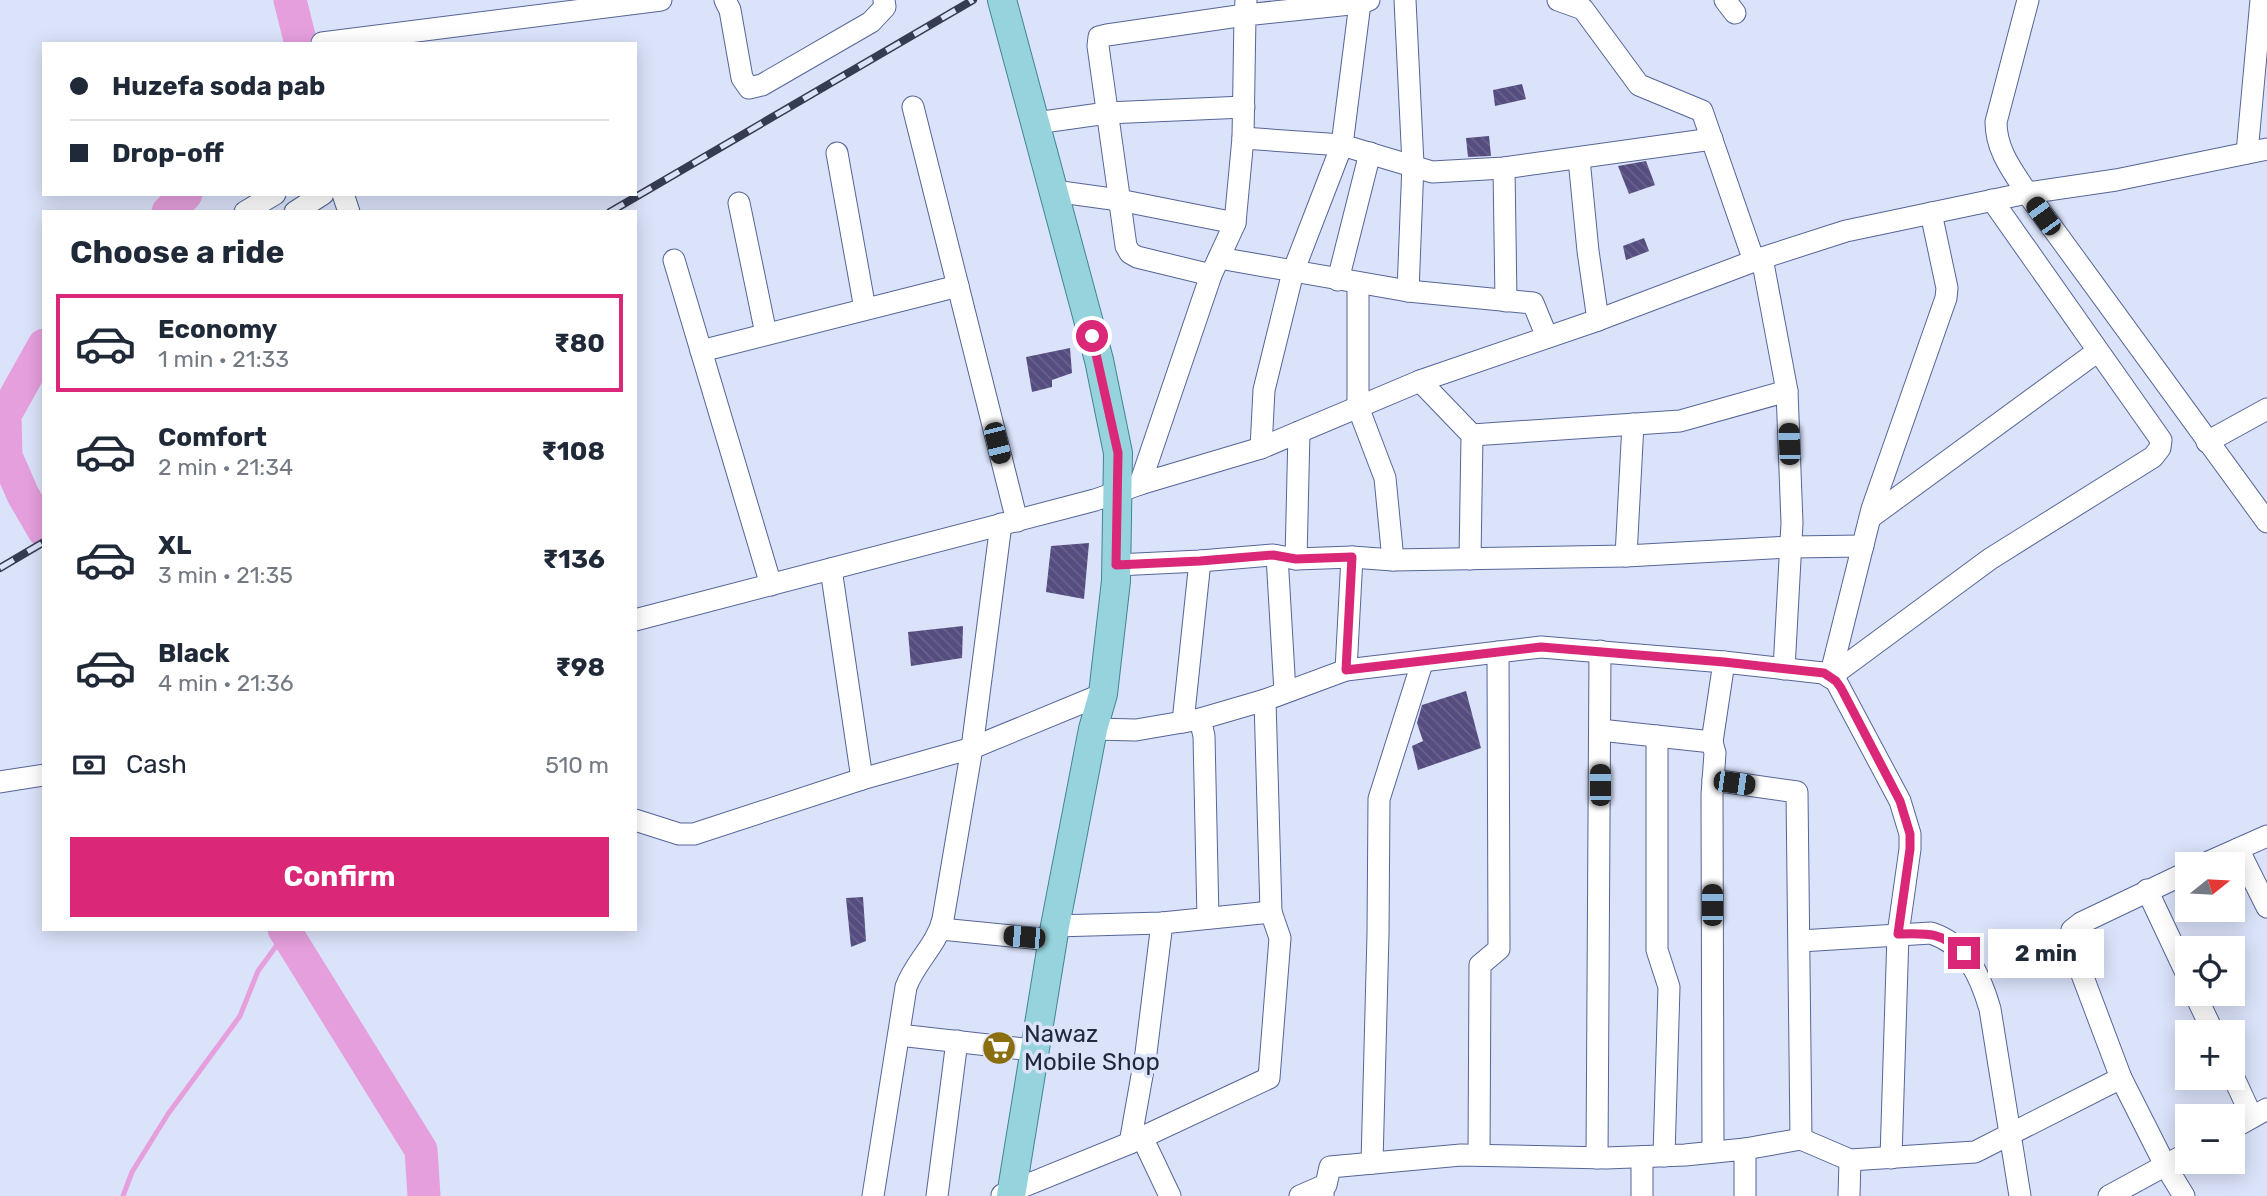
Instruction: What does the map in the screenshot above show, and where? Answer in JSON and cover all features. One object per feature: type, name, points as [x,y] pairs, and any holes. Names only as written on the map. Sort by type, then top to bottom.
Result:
[{"type":"main road","points":[[1002,0],[1098,360],[1118,453],[1129,488],[1116,565],[1103,694],[1093,729],[1053,933],[1008,1194]]},
{"type":"street","points":[[330,42],[662,0]]},
{"type":"street","points":[[725,0],[730,10],[742,78],[749,88],[762,85],[871,22],[885,7],[884,0]]},
{"type":"street","points":[[1405,0],[1413,164],[1408,291]]},
{"type":"street","points":[[2028,0],[1996,122],[1996,137],[2002,154],[2027,193],[2267,522]]},
{"type":"street","points":[[637,619],[1009,523],[1261,448],[1420,381],[1846,231],[2027,193],[2116,180],[2257,151],[2261,0]]},
{"type":"street","points":[[1567,1],[1583,9],[1639,85],[1702,111],[1758,260],[1787,391],[1792,523],[1784,669]]},
{"type":"street","points":[[1261,448],[1264,390],[1293,272],[1342,145],[1364,2],[1245,8],[1099,37],[1119,200],[1126,246],[1130,253],[1215,266],[1293,272],[1408,291],[1533,303],[1547,337]]},
{"type":"street","points":[[1129,488],[1215,266],[1235,223],[1243,138],[1245,8]]},
{"type":"street","points":[[873,1196],[909,978],[941,929],[1009,523],[958,286],[913,107]]},
{"type":"street","points":[[1036,123],[1107,113],[1244,107]]},
{"type":"street","points":[[1243,138],[1342,145],[1413,164],[1432,172],[1504,168],[1712,139]]},
{"type":"street","points":[[837,153],[865,309]]},
{"type":"street","points":[[1370,153],[1348,282],[1358,407],[1385,478],[1393,560]]},
{"type":"street","points":[[1579,159],[1598,320]]},
{"type":"street","points":[[1504,168],[1506,301]]},
{"type":"street","points":[[1054,191],[1119,200],[1235,223]]},
{"type":"street","points":[[248,210],[272,196]]},
{"type":"street","points":[[298,210],[320,196]]},
{"type":"street","points":[[1830,677],[1990,559],[2153,457],[2160,448],[2161,440],[1992,200]]},
{"type":"street","points":[[739,202],[766,334]]},
{"type":"street","points":[[1830,677],[1871,517],[1946,298],[1947,288],[1931,213]]},
{"type":"street","points":[[674,260],[771,585]]},
{"type":"street","points":[[701,351],[958,286]]},
{"type":"street","points":[[1871,517],[2098,351]]},
{"type":"street","points":[[1420,381],[1472,435],[1470,559]]},
{"type":"street","points":[[1472,435],[1680,421],[1787,391]]},
{"type":"street","points":[[2207,442],[2267,409]]},
{"type":"street","points":[[1626,556],[1633,424]]},
{"type":"street","points":[[1285,692],[1287,557],[1299,432]]},
{"type":"street","points":[[1116,565],[1287,557],[1393,560],[1626,556],[1863,546]]},
{"type":"street","points":[[1346,670],[1352,557]]},
{"type":"street","points":[[1200,561],[1191,721],[1204,736],[1208,918]]},
{"type":"street","points":[[831,569],[862,779]]},
{"type":"street","points":[[1093,729],[1136,730],[1191,721],[1265,700],[1346,670],[1541,647],[1824,673],[1841,688],[1900,801],[1910,849],[1898,934],[1891,1157]]},
{"type":"street","points":[[1479,1155],[1480,964],[1499,949],[1498,652]]},
{"type":"street","points":[[1597,1158],[1600,652]]},
{"type":"street","points":[[1713,1152],[1715,753],[1712,743],[1724,662]]},
{"type":"street","points":[[1372,1163],[1379,885],[1378,799],[1422,663]]},
{"type":"street","points":[[637,821],[686,835],[862,779],[972,748],[1103,694]]},
{"type":"street","points":[[1008,1194],[1136,1140],[1269,1078],[1280,938],[1271,912],[1265,700]]},
{"type":"street","points":[[1600,730],[1712,743]]},
{"type":"street","points":[[1657,736],[1657,950],[1669,987],[1664,1156]]},
{"type":"street","points":[[0,782],[42,775]]},
{"type":"street","points":[[1713,780],[1797,792],[1801,1139]]},
{"type":"street","points":[[2231,852],[2267,836]]},
{"type":"street","points":[[2238,849],[2267,907]]},
{"type":"street","points":[[2175,878],[2081,923],[2072,930],[2069,940],[2120,1078],[2184,1196]]},
{"type":"street","points":[[2147,890],[2175,949]]},
{"type":"street","points":[[941,929],[1053,933],[1271,912]]},
{"type":"street","points":[[1162,923],[1136,1140],[1170,1196]]},
{"type":"street","points":[[1800,941],[1931,933],[1948,939],[1964,953],[1983,984],[1990,1009],[2020,1196]]},
{"type":"street","points":[[899,1035],[1033,1050]]},
{"type":"street","points":[[937,1196],[957,1041]]},
{"type":"street","points":[[1300,1196],[1323,1191],[1330,1167],[1479,1155],[1597,1158],[1664,1156],[1745,1149],[1801,1139],[1850,1160],[1975,1152],[2120,1078]]},
{"type":"street","points":[[2243,1090],[2259,1113]]},
{"type":"street","points":[[1745,1149],[1745,1196]]},
{"type":"street","points":[[1642,1157],[1642,1196]]},
{"type":"street","points":[[1849,1196],[1850,1160]]},
{"type":"street","points":[[2109,1196],[2175,1160]]},
{"type":"building","points":[[1522,84],[1526,99],[1495,106],[1493,90]]},
{"type":"building","points":[[1489,136],[1491,156],[1468,157],[1466,138]]},
{"type":"building","points":[[1646,161],[1655,185],[1629,194],[1618,166]]},
{"type":"building","points":[[1644,238],[1649,251],[1626,260],[1623,246]]},
{"type":"building","points":[[1070,348],[1072,373],[1052,380],[1052,387],[1032,392],[1026,357]]},
{"type":"building","points":[[1089,543],[1084,599],[1046,592],[1051,546]]},
{"type":"building","points":[[963,626],[962,658],[911,666],[908,632]]},
{"type":"building","points":[[1466,691],[1481,748],[1418,770],[1412,746],[1423,741],[1417,723],[1422,705]]},
{"type":"building","points":[[863,897],[866,941],[851,947],[846,898]]},
{"type":"waterway","points":[[290,0],[300,42]]},
{"type":"waterway","points":[[170,210],[184,196]]},
{"type":"waterway","points":[[42,349],[5,415],[6,456],[23,495],[42,528]]},
{"type":"waterway","points":[[285,931],[421,1150],[424,1196]]},
{"type":"waterway","points":[[123,1196],[132,1172],[168,1114],[240,1016],[258,971],[285,934]]},
{"type":"railway","points":[[613,210],[973,0]]},
{"type":"railway","points":[[0,568],[42,543]]},
{"type":"place","name":"Nawaz Mobile Shop","points":[[999,1048]]},
{"type":"route","points":[[1092,336],[1118,453],[1116,565],[1273,555],[1296,559],[1352,557],[1346,670],[1541,647],[1824,673],[1841,688],[1905,815],[1910,834],[1910,849],[1898,934],[1931,933],[1948,939],[1964,953]]}]
